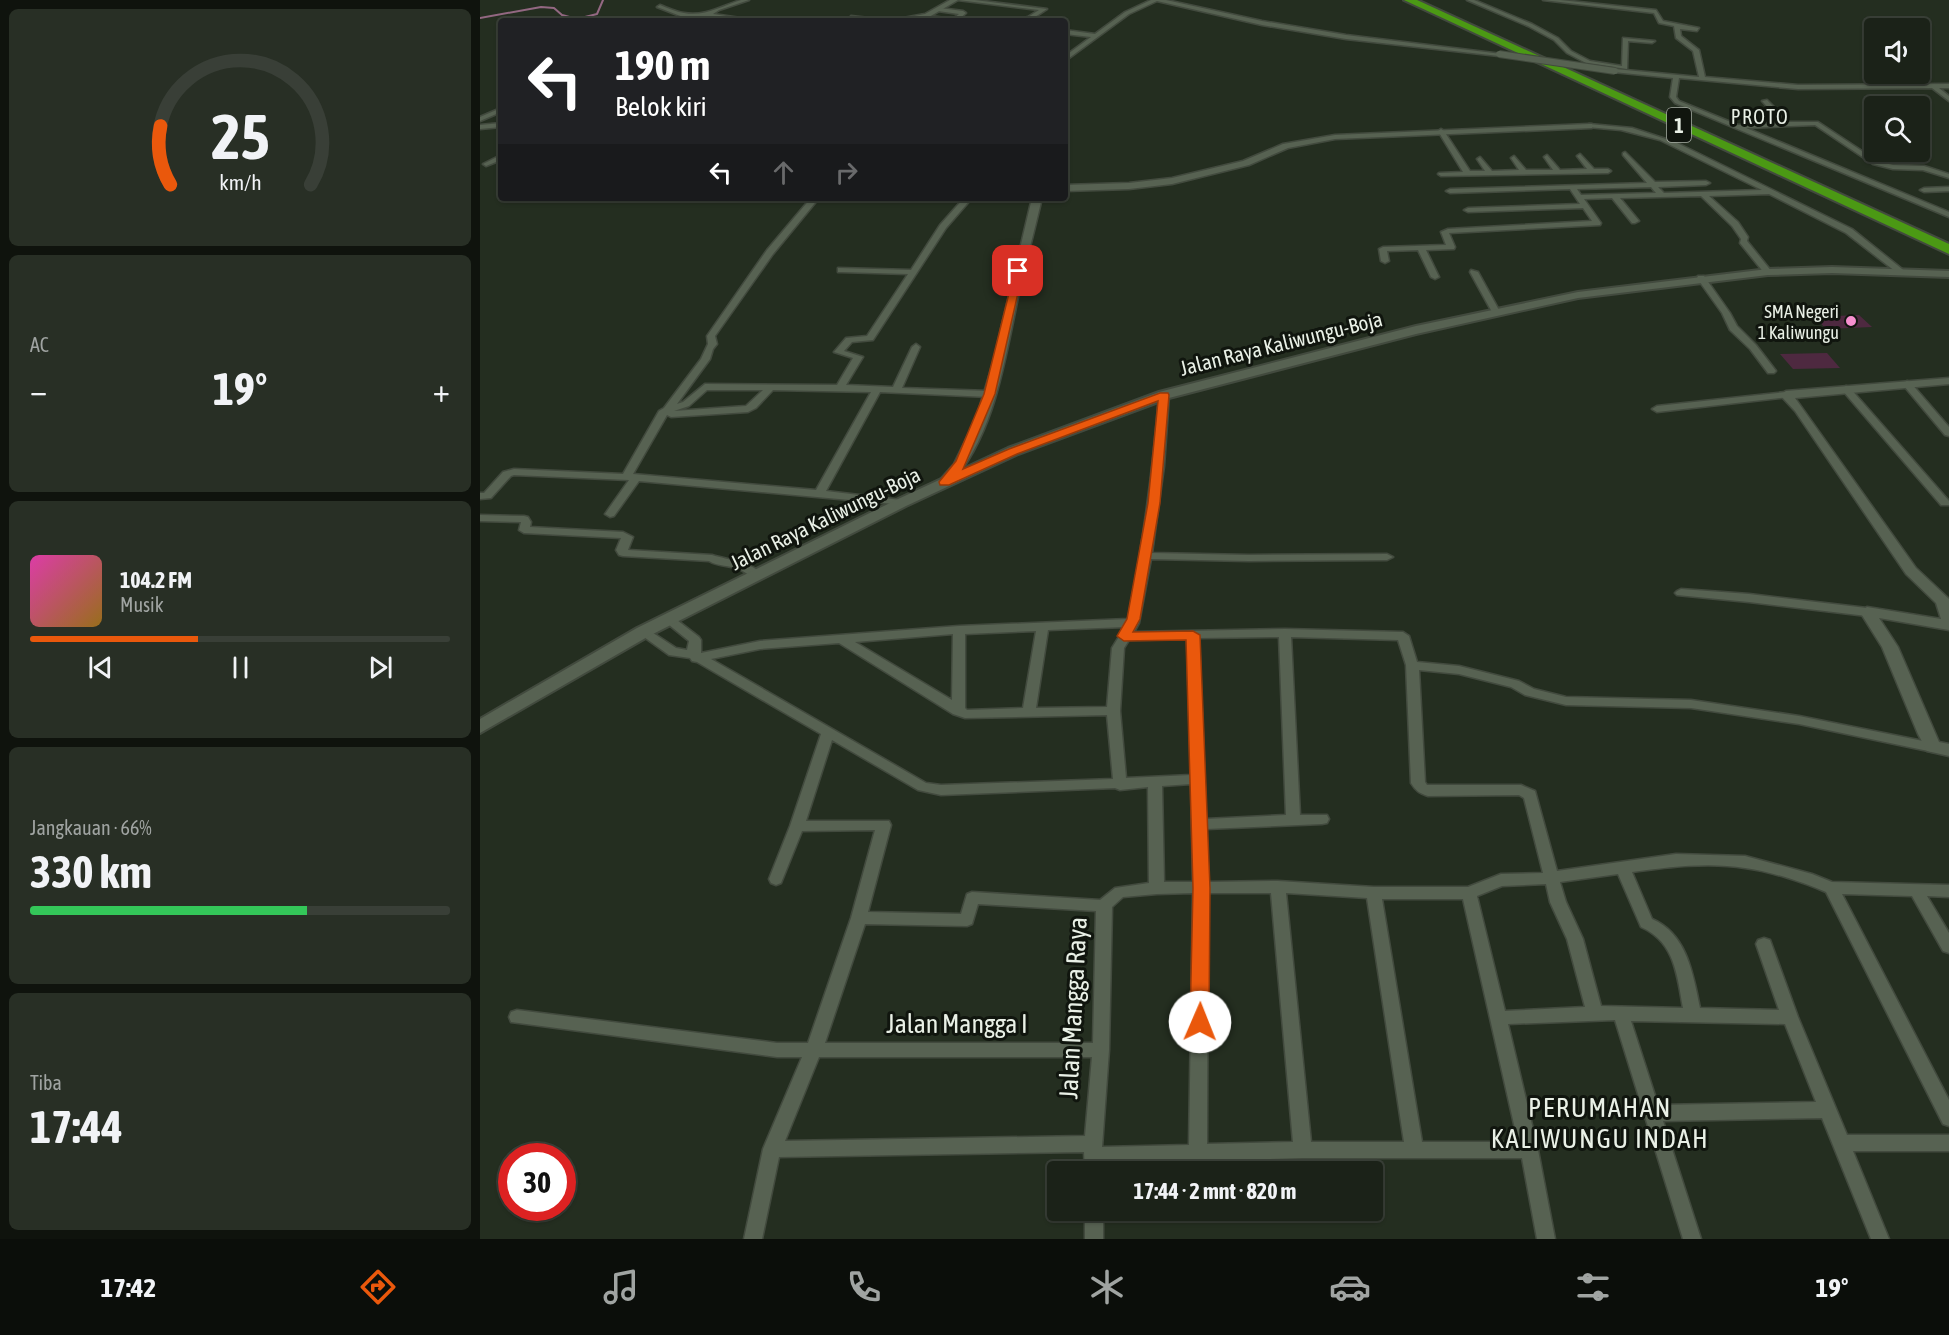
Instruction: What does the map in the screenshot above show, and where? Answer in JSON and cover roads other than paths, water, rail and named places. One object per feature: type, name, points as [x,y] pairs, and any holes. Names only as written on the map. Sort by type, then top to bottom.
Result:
[{"type":"highway","name":"1","points":[[1408,0],[1949,250]]},
{"type":"highway","name":"1","points":[[1421,0],[1949,242]]},
{"type":"main road","name":"Jalan Raya Kaliwungu-Boja","points":[[480,727],[643,632],[901,503],[1013,451],[1164,395],[1247,372],[1496,312],[1578,295],[1701,278],[1768,272],[1832,270],[1949,274]]},
{"type":"street","points":[[709,18],[717,9],[746,0]]},
{"type":"street","points":[[914,18],[940,10],[956,0]]},
{"type":"street","points":[[961,0],[1044,9],[1031,18]]},
{"type":"street","points":[[1068,57],[1126,12],[1157,0],[1262,23],[1346,37],[1499,54],[1615,71],[1813,87],[1949,86]]},
{"type":"street","points":[[1470,0],[1552,37],[1567,50],[1588,62],[1652,74]]},
{"type":"street","points":[[1546,0],[1654,12],[1661,22],[1676,24],[1678,27],[1697,28]]},
{"type":"street","points":[[1494,9],[1500,4]]},
{"type":"street","points":[[660,7],[683,15],[732,18]]},
{"type":"street","points":[[940,10],[963,13],[957,18]]},
{"type":"street","points":[[922,17],[930,18]]},
{"type":"street","points":[[1678,27],[1678,37],[1696,50],[1702,78]]},
{"type":"street","points":[[1068,32],[1095,36]]},
{"type":"street","points":[[1625,68],[1625,39],[1652,41]]},
{"type":"street","points":[[1676,77],[1673,97],[1677,102],[1733,127],[1947,213]]},
{"type":"street","points":[[1932,85],[1949,99]]},
{"type":"street","points":[[1765,101],[1786,123]]},
{"type":"street","points":[[480,119],[498,111]]},
{"type":"street","points":[[1733,127],[1810,122],[1821,126],[1869,159],[1882,165],[1924,168],[1949,176]]},
{"type":"street","points":[[480,127],[498,124]]},
{"type":"street","points":[[492,126],[489,130],[498,130]]},
{"type":"street","points":[[1068,188],[1129,186],[1172,181],[1246,163],[1286,146],[1330,138],[1441,131],[1589,126],[1625,128],[1673,143],[1849,231],[1904,273]]},
{"type":"street","points":[[1441,131],[1468,174]]},
{"type":"street","points":[[1625,154],[1662,195]]},
{"type":"street","points":[[1580,156],[1592,171]]},
{"type":"street","points":[[1546,157],[1558,172]]},
{"type":"street","points":[[1514,158],[1524,172]]},
{"type":"street","points":[[486,164],[498,159]]},
{"type":"street","points":[[1480,159],[1490,173]]},
{"type":"street","points":[[1441,174],[1608,171]]},
{"type":"street","points":[[1507,180],[1514,189]]},
{"type":"street","points":[[1450,191],[1706,183]]},
{"type":"street","points":[[1385,261],[1383,249],[1451,247],[1445,232],[1448,231],[1597,223],[1572,187]]},
{"type":"street","points":[[1924,190],[1949,189]]},
{"type":"street","points":[[1579,196],[1770,192]]},
{"type":"street","points":[[1703,194],[1735,224],[1745,239],[1743,241],[1768,272]]},
{"type":"street","points":[[1615,197],[1635,221]]},
{"type":"street","points":[[610,514],[665,411],[705,359],[713,344],[711,336],[770,252],[812,201]]},
{"type":"street","points":[[840,388],[858,357],[838,352],[849,340],[870,338],[943,227],[965,201]]},
{"type":"street","points":[[945,482],[954,474],[962,461],[989,394],[1036,201]]},
{"type":"street","points":[[1468,210],[1587,206]]},
{"type":"street","points":[[1421,248],[1435,277]]},
{"type":"street","points":[[841,270],[912,272]]},
{"type":"street","points":[[1474,272],[1496,312]]},
{"type":"street","points":[[1701,278],[1726,313],[1727,320],[1751,344],[1771,371]]},
{"type":"street","points":[[896,390],[916,347]]},
{"type":"street","points":[[1657,409],[1846,389],[1949,381]]},
{"type":"street","points":[[1907,384],[1949,433]]},
{"type":"street","points":[[665,411],[686,404],[705,387],[840,388],[989,394]]},
{"type":"street","points":[[665,411],[747,409],[753,406],[770,388]]},
{"type":"street","points":[[819,494],[877,389]]},
{"type":"street","points":[[1846,389],[1945,503]]},
{"type":"street","points":[[1120,785],[1113,711],[1118,648],[1132,622],[1146,556],[1159,466],[1164,395]]},
{"type":"street","points":[[1681,593],[1749,597],[1949,623],[1943,601],[1911,571],[1786,395]]},
{"type":"street","points":[[480,505],[484,496],[507,474],[514,471],[631,478],[901,503]]},
{"type":"street","points":[[480,518],[524,519],[526,522],[524,530],[623,535],[627,537],[623,553],[712,558],[719,562],[739,565],[758,575]]},
{"type":"street","points":[[1146,556],[1387,557]]},
{"type":"street","points":[[1867,612],[1890,647],[1933,747]]},
{"type":"street","points":[[669,620],[695,640],[695,656]]},
{"type":"street","points":[[643,632],[673,652],[695,656],[760,645],[959,630],[1132,622]]},
{"type":"street","points":[[1029,713],[1043,626]]},
{"type":"street","points":[[958,711],[959,630]]},
{"type":"street","points":[[1124,636],[1285,633],[1400,635],[1405,639],[1412,665],[1417,777],[1422,789],[1428,791],[1525,791],[1530,795],[1558,902],[1575,939],[1595,1013]]},
{"type":"street","points":[[1285,633],[1293,820]]},
{"type":"street","points":[[1193,635],[1201,888],[1198,1155]]},
{"type":"street","points":[[843,640],[958,711],[969,715],[1113,711]]},
{"type":"street","points":[[695,656],[828,734],[908,779],[931,789],[1120,785],[1199,779]]},
{"type":"street","points":[[1412,665],[1459,670],[1515,684],[1530,692],[1566,700],[1691,704],[1799,720],[1949,750]]},
{"type":"street","points":[[776,879],[797,826],[828,734]]},
{"type":"street","points":[[1155,782],[1157,888]]},
{"type":"street","points":[[1200,824],[1322,819]]},
{"type":"street","points":[[753,1239],[771,1149],[814,1050],[859,918],[884,825],[797,826]]},
{"type":"street","points":[[1546,1239],[1529,1150],[1469,893],[1501,880],[1551,878],[1676,860],[1745,862],[1812,880],[1831,888],[1949,891]]},
{"type":"street","points":[[1623,867],[1646,923],[1657,926],[1677,951],[1693,1015]]},
{"type":"street","points":[[1278,887],[1303,1150]]},
{"type":"street","name":"Jalan Mangga Raya","points":[[1094,1157],[1101,1050],[1104,906],[1108,900],[1120,892],[1131,889],[1157,888],[1278,887],[1374,893],[1469,893]]},
{"type":"street","points":[[1831,888],[1949,1118]]},
{"type":"street","points":[[1916,890],[1949,946]]},
{"type":"street","points":[[1374,893],[1414,1150]]},
{"type":"street","points":[[859,918],[967,920],[972,898],[1104,906]]},
{"type":"street","points":[[1764,944],[1880,1239]]},
{"type":"street","points":[[1499,1018],[1595,1013],[1791,1017]]},
{"type":"street","points":[[1621,1014],[1692,1239]]},
{"type":"street","name":"Jalan Mangga I","points":[[517,1017],[754,1047],[814,1050],[1101,1050]]},
{"type":"street","points":[[1652,1113],[1828,1110]]},
{"type":"street","points":[[1842,1143],[1949,1143]]},
{"type":"street","points":[[771,1149],[1094,1157],[1303,1150],[1529,1150]]},
{"type":"street","points":[[1094,1221],[1094,1239]]},
{"type":"waterway","points":[[581,18],[597,14],[603,0]]},
{"type":"waterway","points":[[480,18],[541,7],[554,8],[562,15],[573,18]]},
{"type":"place","name":"SMA Negeri 1 Kaliwungu","points":[[1851,321]]},
{"type":"district","name":"PROTO","points":[[1760,116]]},
{"type":"district","name":"PERUMAHAN KALIWUNGU INDAH","points":[[1600,1122]]}]
